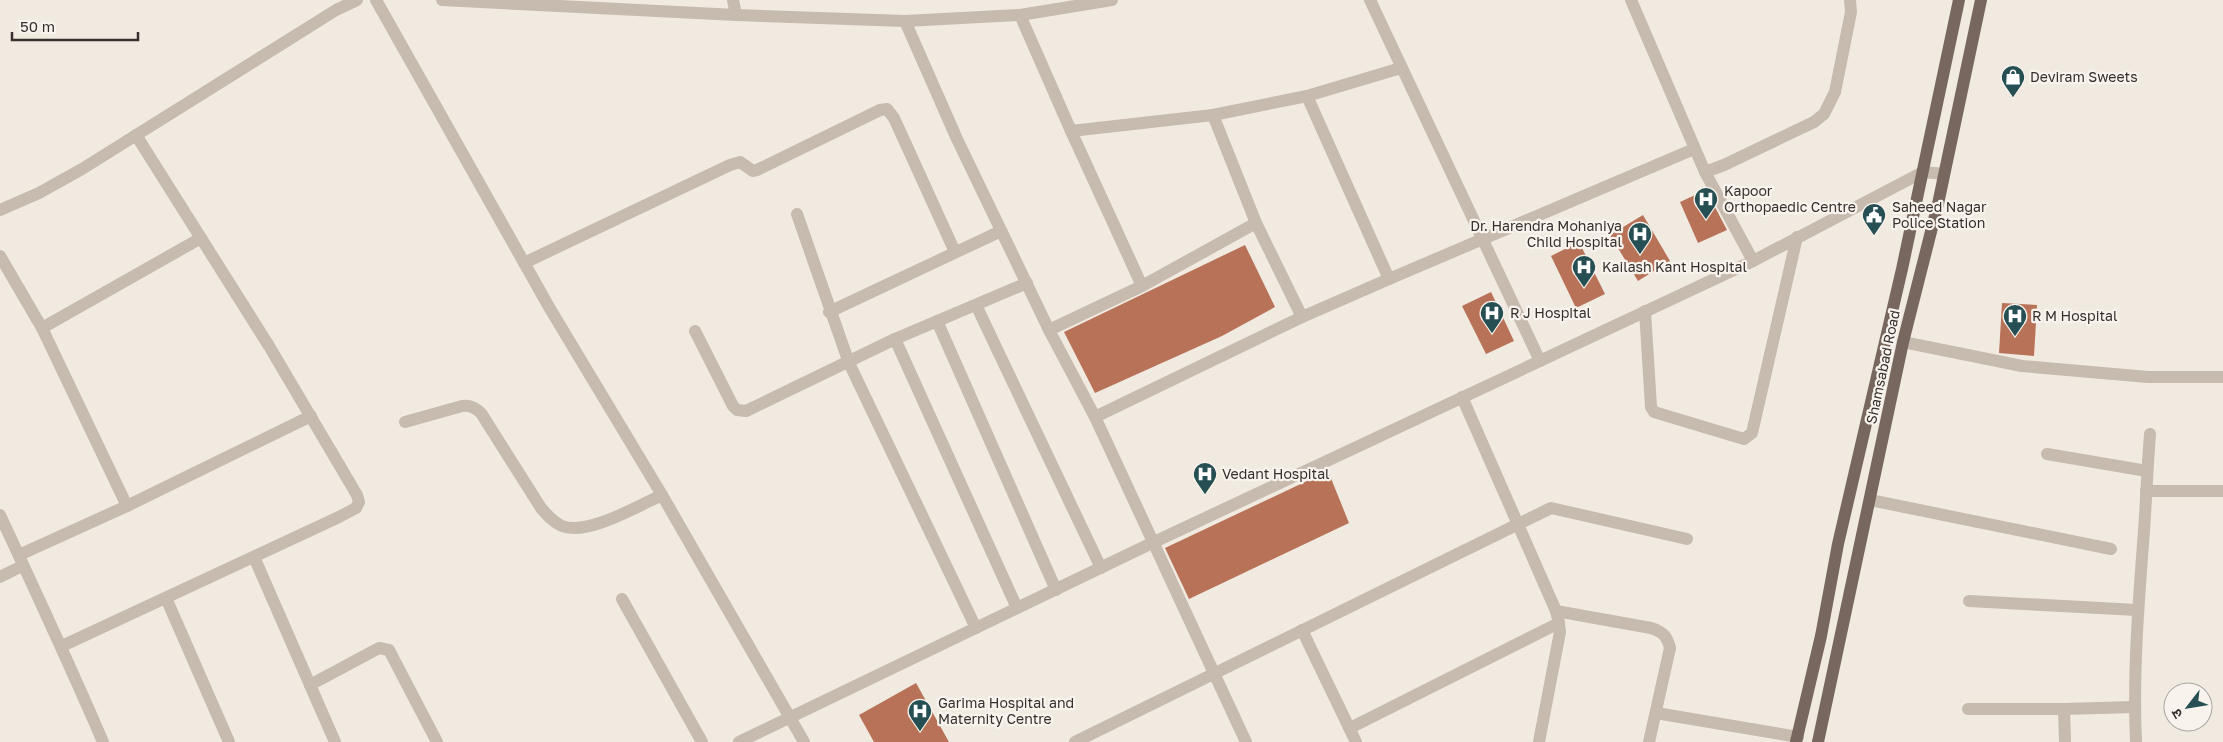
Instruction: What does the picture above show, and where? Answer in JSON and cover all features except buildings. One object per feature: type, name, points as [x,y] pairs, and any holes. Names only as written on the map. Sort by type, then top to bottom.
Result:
[{"type":"main road","name":"Shamsabad Road","points":[[1797,739],[1821,636],[1838,544],[1959,0]]},
{"type":"main road","name":"Shamsabad Road","points":[[1818,742],[1903,342],[1938,204],[1980,0]]},
{"type":"street","points":[[0,210],[39,194],[336,10],[357,0]]},
{"type":"street","points":[[376,0],[524,262],[662,495],[804,742]]},
{"type":"street","points":[[442,0],[736,15],[905,21],[1020,15],[1112,0]]},
{"type":"street","points":[[733,0],[736,15]]},
{"type":"street","points":[[1370,0],[1540,361]]},
{"type":"street","points":[[1631,0],[1704,172],[1752,261]]},
{"type":"street","points":[[1704,172],[1724,165],[1814,122],[1824,114],[1835,92],[1851,12],[1850,0]]},
{"type":"street","points":[[1020,15],[1142,286]]},
{"type":"street","points":[[905,21],[956,139],[1048,330],[1095,417],[1246,742]]},
{"type":"street","points":[[1071,131],[1213,115],[1307,96],[1401,68]]},
{"type":"street","points":[[1307,96],[1389,279]]},
{"type":"street","points":[[524,262],[730,165],[740,162],[754,171],[757,170],[880,110],[887,109],[894,118],[956,252]]},
{"type":"street","points":[[1213,115],[1256,223],[1302,317]]},
{"type":"street","points":[[62,646],[349,512],[356,508],[359,502],[357,495],[310,416],[136,135]]},
{"type":"street","points":[[1095,417],[1302,317],[1694,149]]},
{"type":"street","points":[[740,742],[1152,543],[1752,261],[1922,172],[1944,174]]},
{"type":"street","points":[[797,214],[849,363],[976,628]]},
{"type":"street","points":[[1048,330],[1142,286],[1256,223]]},
{"type":"street","points":[[830,312],[1001,231]]},
{"type":"street","points":[[1645,311],[1651,407],[1654,412],[1744,439],[1750,437],[1797,237]]},
{"type":"street","points":[[42,328],[201,238]]},
{"type":"street","points":[[0,256],[42,328],[127,506]]},
{"type":"street","points":[[695,331],[733,406],[742,411],[849,363],[895,339],[1027,283]]},
{"type":"street","points":[[976,305],[1101,568]]},
{"type":"street","points":[[937,321],[1056,590]]},
{"type":"street","points":[[895,339],[1017,608]]},
{"type":"street","points":[[1903,342],[2022,366],[2148,377],[2223,377]]},
{"type":"street","points":[[1462,397],[1558,617],[1560,632],[1539,742]]},
{"type":"street","points":[[405,422],[462,406],[469,405],[475,408],[481,413],[541,508],[550,519],[563,526],[590,526],[662,495]]},
{"type":"street","points":[[0,576],[21,561],[127,506],[310,416]]},
{"type":"street","points":[[2136,742],[2134,707],[2138,648],[2137,610],[2150,434]]},
{"type":"street","points":[[2047,454],[2147,471]]},
{"type":"street","points":[[2146,491],[2223,491]]},
{"type":"street","points":[[1870,500],[2110,549]]},
{"type":"street","points":[[1075,742],[1544,511],[1558,509],[1687,539]]},
{"type":"street","points":[[0,515],[62,646],[103,742]]},
{"type":"street","points":[[254,557],[335,742]]},
{"type":"street","points":[[166,598],[229,742]]},
{"type":"street","points":[[622,599],[702,742]]},
{"type":"street","points":[[1969,601],[2137,610]]},
{"type":"street","points":[[1350,728],[1558,617],[1661,631],[1667,637],[1670,648],[1649,742]]},
{"type":"street","points":[[1302,630],[1356,742]]},
{"type":"street","points":[[310,685],[384,647],[389,650],[437,742]]},
{"type":"street","points":[[1968,709],[2134,707]]},
{"type":"street","points":[[2064,709],[2065,742]]},
{"type":"street","points":[[1656,714],[1797,739]]},
{"type":"place","name":"Deviram Sweets","points":[[2013,98]]},
{"type":"place","name":"Kapoor Orthopaedic Centre","points":[[1706,220]]},
{"type":"place","name":"Saheed Nagar Police Station","points":[[1874,236]]},
{"type":"place","name":"Dr. Harendra Mohaniya Child Hospital","points":[[1640,255]]},
{"type":"place","name":"Kailash Kant Hospital","points":[[1584,288]]},
{"type":"place","name":"R J Hospital","points":[[1492,334]]},
{"type":"place","name":"R M Hospital","points":[[2015,337]]},
{"type":"place","name":"Vedant Hospital","points":[[1205,495]]},
{"type":"place","name":"Garima Hospital and Maternity Centre","points":[[920,732]]}]
